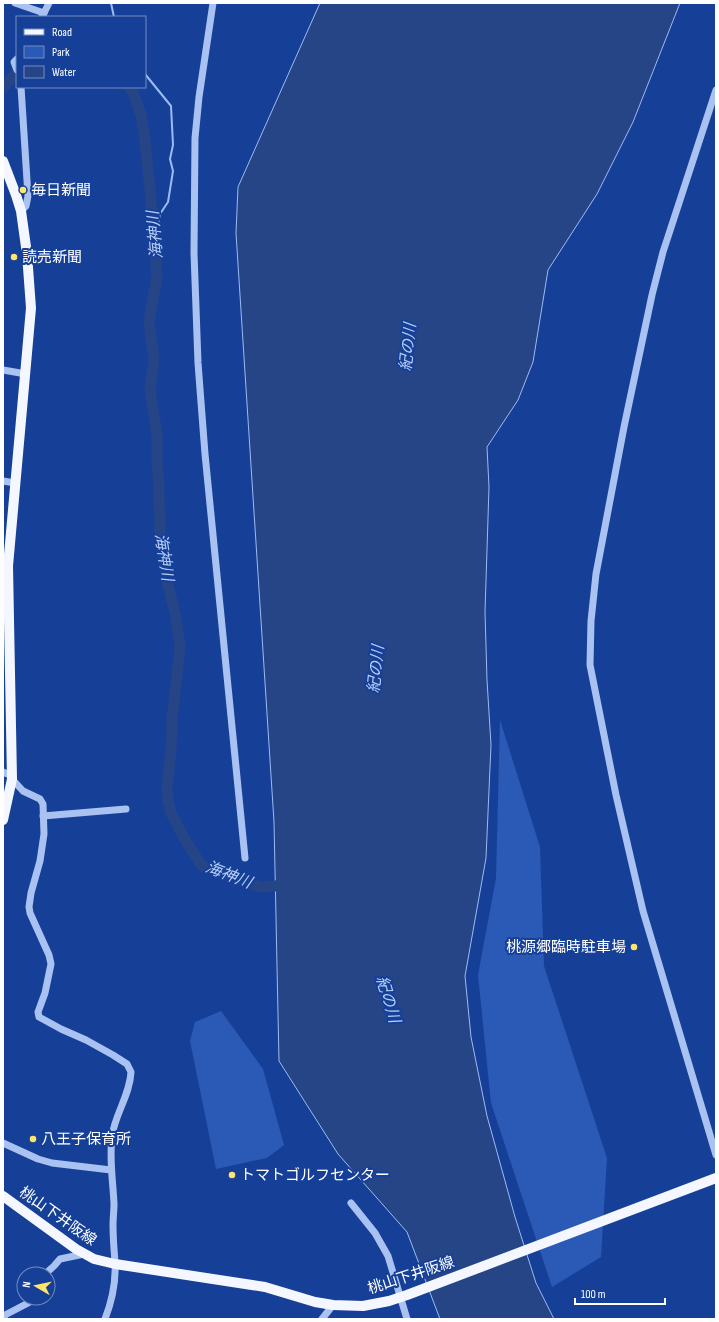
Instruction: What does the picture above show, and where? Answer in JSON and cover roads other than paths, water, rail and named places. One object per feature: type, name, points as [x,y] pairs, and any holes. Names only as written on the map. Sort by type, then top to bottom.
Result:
[{"type":"main road","points":[[3,161],[6,175],[21,211],[28,261],[31,308],[8,566],[6,646],[9,775],[3,820]]},
{"type":"main road","name":"桃山下井阪線","points":[[3,1196],[76,1250],[94,1259],[115,1264],[258,1285],[315,1302],[333,1305],[363,1306],[403,1296],[716,1178]]},
{"type":"street","points":[[15,3],[43,15],[49,3]]},
{"type":"street","points":[[213,3],[199,97],[195,138],[194,261],[198,364],[205,454],[246,858]]},
{"type":"street","points":[[21,88],[28,196],[26,206],[21,211]]},
{"type":"street","points":[[716,90],[663,252],[652,295],[624,427],[596,574],[591,621],[590,665],[616,795],[643,910],[716,1155]]},
{"type":"street","points":[[3,370],[26,374]]},
{"type":"street","points":[[3,481],[15,483]]},
{"type":"street","points":[[9,775],[23,791],[40,798],[43,804],[44,834],[40,861],[30,893],[29,907],[30,913],[49,955],[51,964],[45,992],[38,1012],[39,1017],[61,1030],[86,1040],[113,1055],[127,1064],[131,1072],[125,1098],[115,1121],[112,1135],[111,1170],[114,1204],[113,1226],[115,1264],[113,1290],[110,1306],[105,1319]]},
{"type":"street","points":[[43,816],[126,809]]},
{"type":"street","points":[[3,1143],[38,1159],[52,1163],[111,1170]]},
{"type":"street","points":[[351,1203],[375,1233],[388,1256],[403,1296],[408,1319]]},
{"type":"street","points":[[54,1266],[60,1259],[84,1254]]},
{"type":"street","points":[[322,1319],[333,1305]]},
{"type":"street","points":[[4,1319],[5,1315],[22,1306]]},
{"type":"water","name":"紀の川","points":[[320,3],[680,3],[633,122],[597,194],[548,270],[533,362],[518,400],[487,447],[489,487],[485,612],[491,745],[486,858],[465,976],[471,1037],[487,1116],[515,1217],[536,1283],[554,1319],[440,1319],[407,1232],[338,1154],[279,1061],[274,822],[236,233],[238,187]]},
{"type":"waterway","points":[[111,3],[114,16]]},
{"type":"waterway","name":"海神川","points":[[3,87],[16,74]]},
{"type":"waterway","points":[[146,75],[171,106],[173,145],[170,159],[173,171],[168,202],[160,214],[154,243]]},
{"type":"waterway","name":"海神川","points":[[130,88],[133,92],[141,115],[150,189],[157,276],[149,322],[154,360],[150,389],[157,435],[160,535],[168,585],[176,617],[180,647],[172,720],[171,751],[167,786],[168,801],[171,813],[184,838],[202,866],[260,887],[289,885]]},
{"type":"place","name":"毎日新聞","points":[[23,190]]},
{"type":"place","name":"読売新聞","points":[[14,257]]},
{"type":"place","name":"桃源郷臨時駐車場","points":[[634,947]]},
{"type":"place","name":"八王子保育所","points":[[33,1139]]},
{"type":"place","name":"トマトゴルフセンター","points":[[232,1175]]}]
